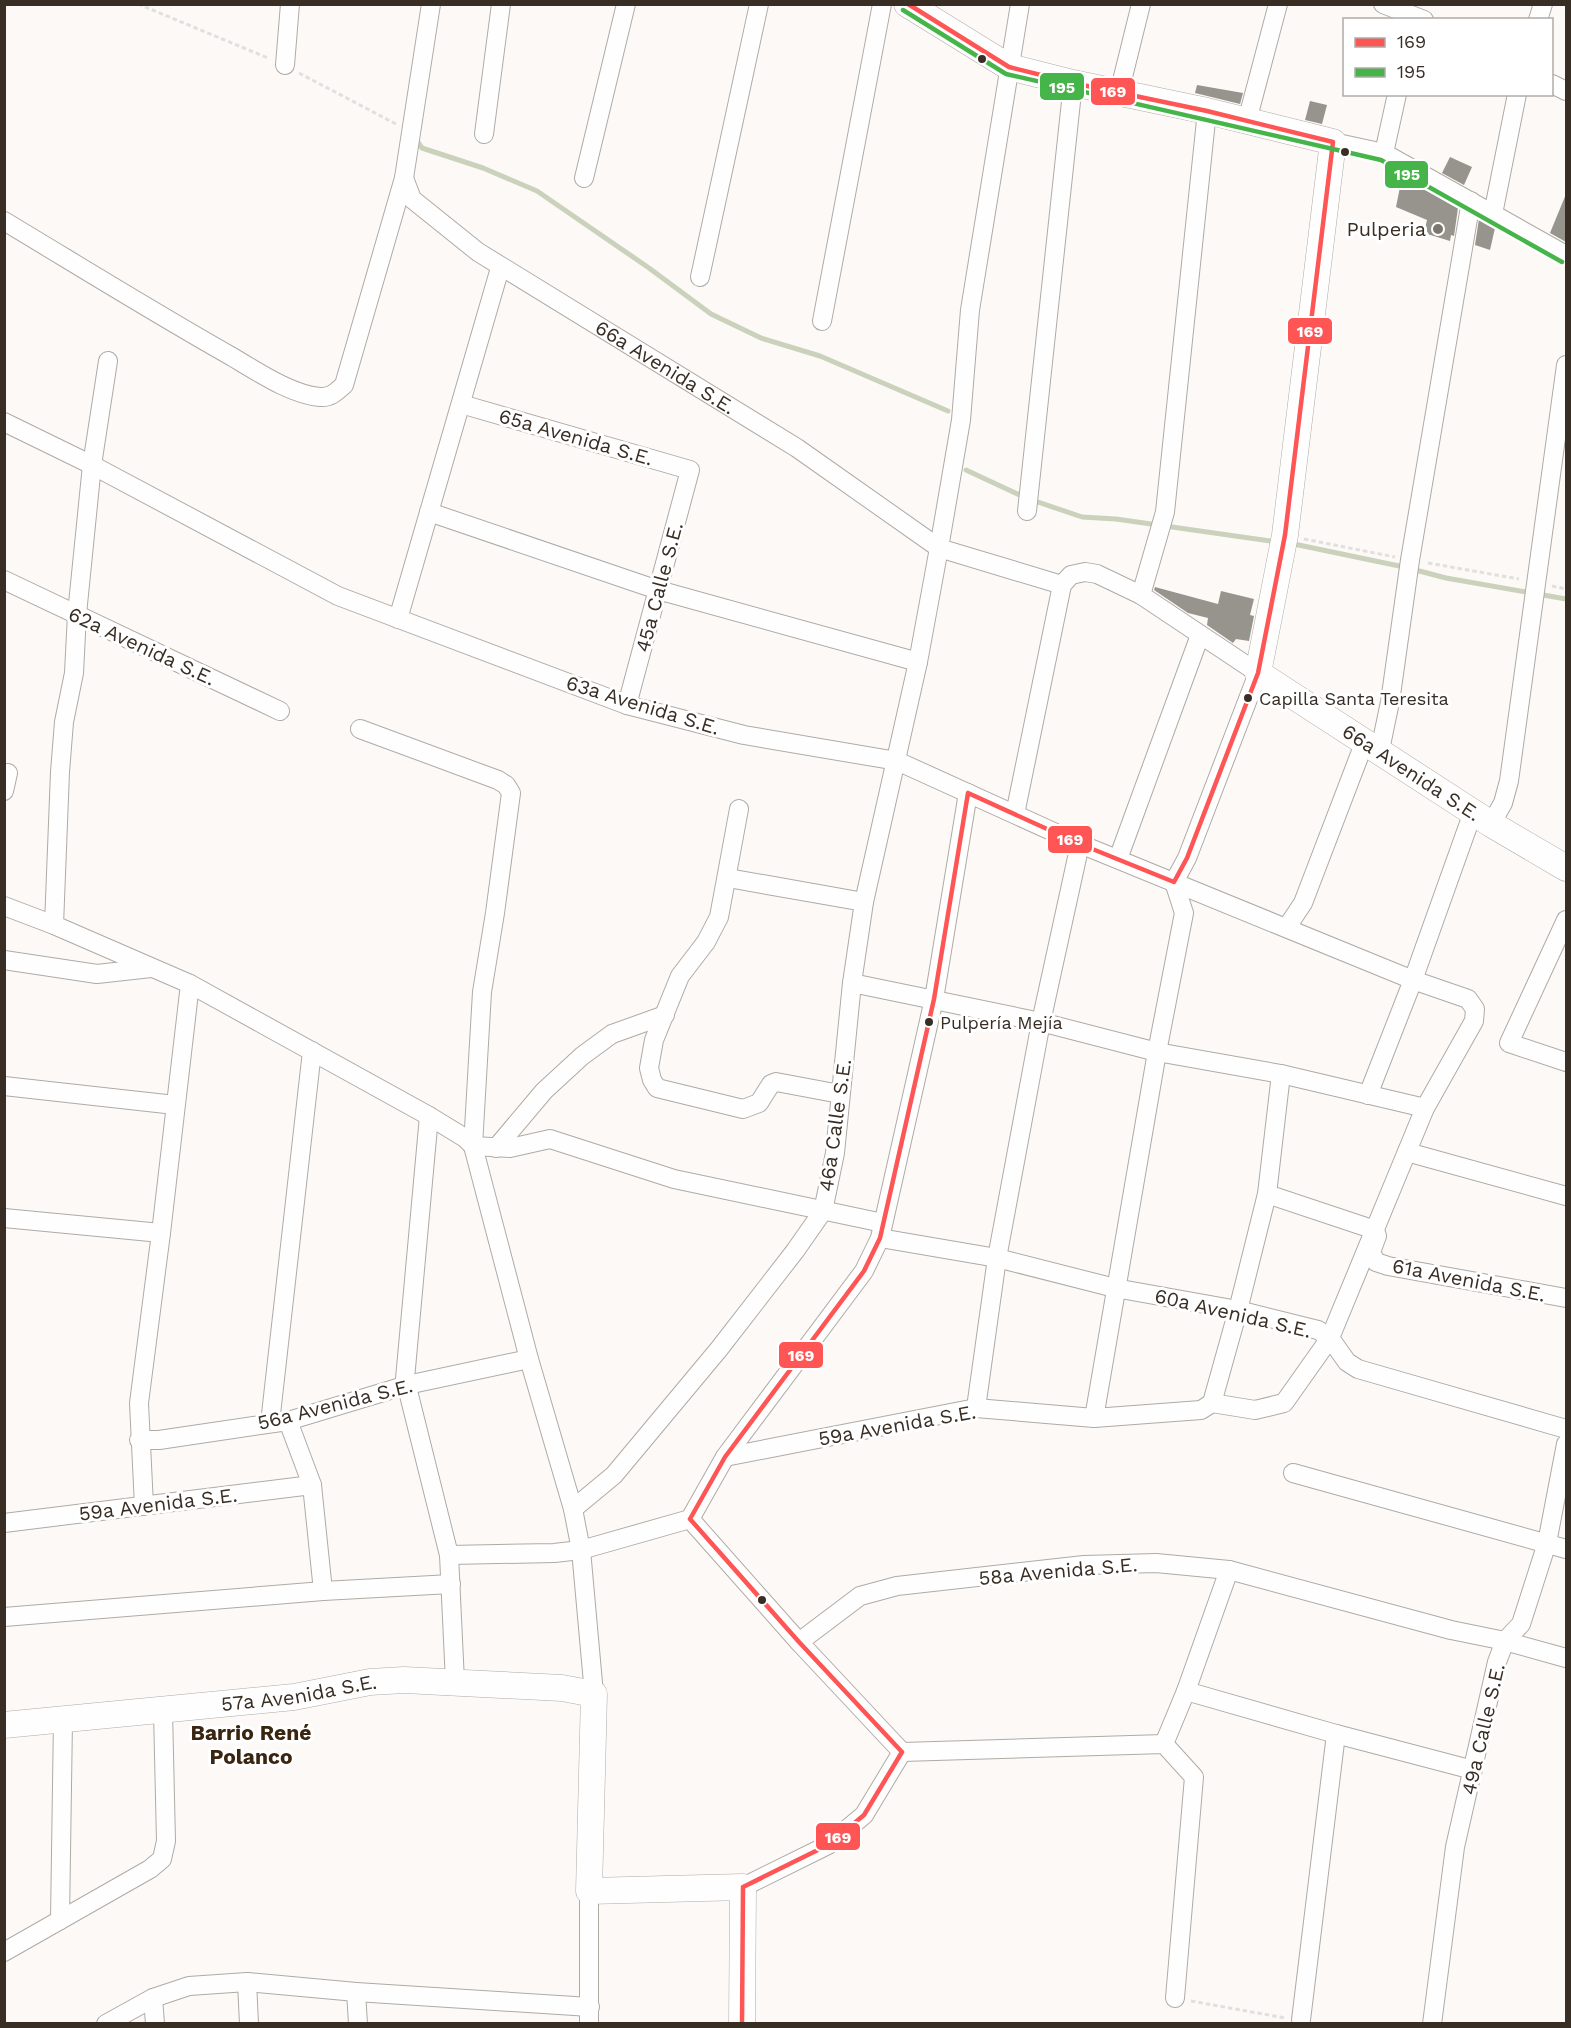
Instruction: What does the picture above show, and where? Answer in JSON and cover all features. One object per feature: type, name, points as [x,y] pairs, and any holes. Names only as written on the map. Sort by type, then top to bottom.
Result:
[{"type":"street","points":[[285,65],[290,4]]},
{"type":"street","points":[[4,221],[273,380],[304,393],[322,397],[332,395],[344,385],[404,178],[431,4]]},
{"type":"street","points":[[484,134],[501,4]]},
{"type":"street","points":[[584,178],[626,4]]},
{"type":"street","points":[[700,277],[759,4]]},
{"type":"street","points":[[822,321],[882,4]]},
{"type":"street","points":[[907,4],[1009,68],[1207,111],[1384,153],[1566,255]]},
{"type":"street","name":"46a Calle S.E.","points":[[573,1509],[614,1474],[719,1350],[795,1251],[823,1210],[835,1153],[852,983],[864,902],[918,662],[939,548],[961,420],[970,309],[1020,4]]},
{"type":"street","points":[[1119,93],[1141,4]]},
{"type":"street","points":[[1247,121],[1278,4]]},
{"type":"street","points":[[1383,4],[1417,15]]},
{"type":"street","points":[[1027,511],[1073,83]]},
{"type":"street","points":[[1384,153],[1397,96]]},
{"type":"street","points":[[1493,214],[1517,96]]},
{"type":"street","points":[[1141,596],[1165,512],[1207,111]]},
{"type":"street","points":[[1094,1419],[1115,1288],[1184,913],[1174,882],[1187,858],[1258,673],[1285,535],[1333,141]]},
{"type":"street","name":"66a Avenida S.E.","points":[[404,178],[412,199],[501,268],[797,448],[939,548],[1067,580],[1085,572],[1097,574],[1141,596],[1482,818],[1566,868]]},
{"type":"street","points":[[1287,927],[1303,903],[1390,702],[1410,560],[1470,201]]},
{"type":"street","points":[[398,619],[501,268]]},
{"type":"street","points":[[54,925],[64,722],[74,673],[77,614],[92,465],[108,361]]},
{"type":"street","points":[[1368,1095],[1413,980],[1482,818],[1503,803],[1509,781],[1566,365]]},
{"type":"street","name":"65a Avenida S.E.","points":[[461,404],[690,471]]},
{"type":"street","name":"63a Avenida S.E.","points":[[4,422],[92,465],[338,596],[627,705],[744,735],[897,761],[968,793]]},
{"type":"street","name":"45a Calle S.E.","points":[[627,705],[690,471]]},
{"type":"street","points":[[429,512],[658,590],[918,662]]},
{"type":"street","name":"62a Avenida S.E.","points":[[4,580],[280,711]]},
{"type":"street","points":[[1015,814],[1067,580]]},
{"type":"street","points":[[1118,860],[1200,635]]},
{"type":"street","points":[[106,2024],[153,1998],[189,1986],[247,1982],[590,2015],[589,1891],[594,1694],[581,1550],[573,1509],[529,1359],[473,1146],[482,992],[511,793],[506,785],[498,780],[360,729]]},
{"type":"street","points":[[448,1555],[554,1553],[581,1550],[690,1519],[725,1457],[864,1271],[882,1230],[934,999],[968,793],[1118,860],[1413,980],[1468,999],[1475,1009],[1474,1021],[1425,1108],[1330,1338],[1284,1403],[1255,1410],[1212,1403],[1267,1194],[1281,1074]]},
{"type":"street","points":[[739,809],[719,917],[706,942],[680,976],[654,1040],[649,1068],[652,1080],[657,1088],[743,1109],[759,1102],[771,1084],[776,1082],[840,1094]]},
{"type":"street","points":[[976,1408],[997,1258],[1041,1022],[1080,844]]},
{"type":"street","points":[[728,878],[864,902]]},
{"type":"street","points":[[4,906],[54,925],[190,984],[429,1116],[465,1138],[473,1146]]},
{"type":"street","points":[[1566,920],[1509,1043],[1566,1062]]},
{"type":"street","points":[[4,960],[97,974],[152,968]]},
{"type":"street","points":[[852,983],[1041,1022],[1157,1052],[1281,1074],[1425,1108]]},
{"type":"street","points":[[144,1506],[139,1403],[190,984]]},
{"type":"street","points":[[496,1148],[544,1091],[582,1056],[612,1034],[665,1015]]},
{"type":"street","points":[[312,1052],[279,1422],[312,1485],[322,1591]]},
{"type":"street","points":[[4,1086],[175,1105]]},
{"type":"street","points":[[429,1116],[405,1379],[448,1555],[455,1682]]},
{"type":"street","name":"60a Avenida S.E.","points":[[473,1146],[510,1148],[550,1139],[674,1179],[823,1210],[882,1230],[1115,1288],[1238,1310],[1318,1330],[1330,1338],[1347,1362],[1358,1370],[1566,1429]]},
{"type":"street","points":[[1407,1152],[1566,1196]]},
{"type":"street","points":[[1267,1194],[1375,1230]]},
{"type":"street","points":[[4,1218],[161,1233]]},
{"type":"street","name":"61a Avenida S.E.","points":[[1375,1230],[1377,1236],[1371,1252],[1376,1262],[1566,1298]]},
{"type":"street","name":"56a Avenida S.E.","points":[[140,1440],[159,1440],[279,1422],[407,1385],[529,1359]]},
{"type":"street","name":"59a Avenida S.E.","points":[[725,1457],[976,1408],[1094,1419],[1201,1410],[1212,1403]]},
{"type":"street","name":"49a Calle S.E.","points":[[1432,2024],[1455,1847],[1497,1662],[1505,1641],[1521,1624],[1547,1543],[1566,1444]]},
{"type":"street","points":[[1293,1473],[1566,1549]]},
{"type":"street","name":"59a Avenida S.E.","points":[[4,1523],[312,1485]]},
{"type":"street","points":[[690,1519],[799,1642],[903,1752],[1164,1744],[1194,1777],[1175,1998]]},
{"type":"street","name":"58a Avenida S.E.","points":[[799,1642],[860,1596],[897,1586],[1084,1565],[1156,1563],[1229,1570],[1451,1630],[1505,1641],[1566,1658]]},
{"type":"street","points":[[1164,1744],[1186,1691],[1229,1570]]},
{"type":"street","points":[[4,1617],[322,1591],[451,1584]]},
{"type":"street","name":"57a Avenida S.E.","points":[[4,1725],[294,1697],[370,1682],[404,1680],[562,1688],[594,1694]]},
{"type":"street","points":[[1186,1691],[1473,1770]]},
{"type":"street","points":[[4,1952],[150,1869],[162,1859],[166,1841],[163,1711]]},
{"type":"street","points":[[60,1920],[63,1719]]},
{"type":"street","points":[[1301,2020],[1336,1734]]},
{"type":"street","points":[[589,1891],[743,1887],[828,1845],[864,1815],[903,1752]]},
{"type":"street","points":[[742,2024],[743,1887]]},
{"type":"street","points":[[247,1982],[249,2024]]},
{"type":"street","points":[[356,1992],[358,2024]]},
{"type":"street","points":[[153,1998],[155,2024]]},
{"type":"path","points":[[1175,1998],[1301,2020]]},
{"type":"building","points":[[1197,85],[1243,93],[1240,104],[1195,93]]},
{"type":"building","points":[[1310,101],[1327,105],[1322,124],[1305,120]]},
{"type":"building","points":[[1450,157],[1472,167],[1464,185],[1442,173]]},
{"type":"building","points":[[1402,177],[1458,208],[1454,236],[1451,235],[1450,241],[1424,233],[1427,220],[1396,207]]},
{"type":"building","points":[[1566,194],[1566,242],[1550,233]]},
{"type":"building","points":[[1479,219],[1495,228],[1490,250],[1475,245]]},
{"type":"building","points":[[1155,587],[1218,604],[1221,591],[1254,599],[1250,615],[1254,616],[1249,641],[1236,639],[1233,643],[1207,625],[1208,618],[1188,613],[1154,590]]},
{"type":"waterway","points":[[415,138],[422,148],[483,168],[537,191],[711,314],[761,338],[820,356],[948,411]]},
{"type":"waterway","points":[[966,470],[1024,497]]},
{"type":"waterway","points":[[1032,500],[1082,517],[1116,519],[1277,542]]},
{"type":"waterway","points":[[1289,543],[1446,578],[1566,599]]},
{"type":"transit line","name":"169","points":[[908,4],[1009,67],[1333,142]]},
{"type":"transit line","name":"195","points":[[903,10],[1006,74],[1381,160],[1562,262]]},
{"type":"transit line","name":"169","points":[[1174,882],[1187,858],[1258,673],[1285,535],[1333,142]]},
{"type":"transit line","name":"169","points":[[968,793],[1080,844],[1174,882]]},
{"type":"transit line","name":"169","points":[[690,1519],[725,1457],[864,1271],[880,1238],[934,999],[968,793]]},
{"type":"transit line","name":"169","points":[[690,1519],[799,1642],[902,1752]]},
{"type":"transit line","name":"169","points":[[743,1887],[828,1845],[864,1815],[902,1752]]},
{"type":"transit line","name":"169","points":[[742,2024],[743,1887]]},
{"type":"place","name":"Pulperia","points":[[1438,229]]},
{"type":"place","name":"Capilla Santa Teresita","points":[[1248,698]]},
{"type":"place","name":"Pulpería Mejía","points":[[929,1022]]},
{"type":"district","name":"Barrio René Polanco","points":[[251,1744]]}]
